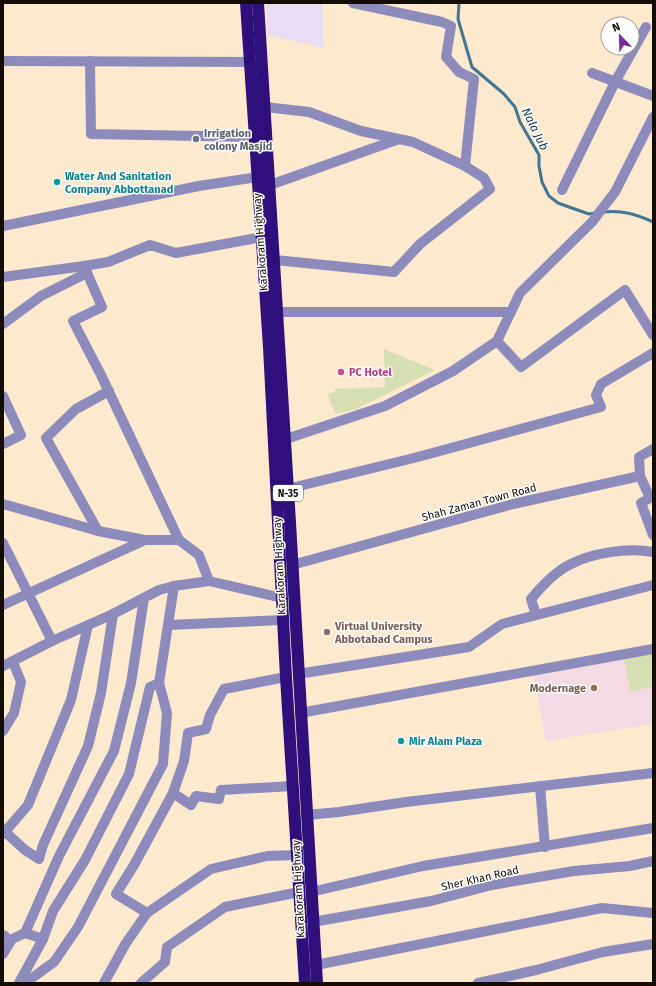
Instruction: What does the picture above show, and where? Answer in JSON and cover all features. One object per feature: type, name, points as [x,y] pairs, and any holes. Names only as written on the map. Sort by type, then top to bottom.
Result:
[{"type":"highway","name":"Karakoram Highway","points":[[246,3],[262,237],[283,620],[292,675]]},
{"type":"highway","name":"Karakoram Highway","points":[[258,3],[286,439],[292,565],[293,786],[297,855],[313,922],[317,983]]},
{"type":"highway","name":"Karakoram Highway","points":[[293,693],[300,713],[307,815],[305,983]]},
{"type":"street","points":[[356,3],[442,22],[451,26],[446,57],[459,72],[474,79],[464,166]]},
{"type":"street","points":[[562,190],[615,82],[646,27]]},
{"type":"street","points":[[3,61],[250,62]]},
{"type":"street","points":[[90,61],[91,134],[256,137]]},
{"type":"street","points":[[592,74],[653,96]]},
{"type":"street","points":[[265,107],[309,112],[361,131],[413,142],[464,166],[484,178],[490,189],[420,244],[394,272],[275,260]]},
{"type":"street","points":[[286,439],[385,406],[453,371],[497,341],[520,293],[595,219],[615,192],[653,117]]},
{"type":"street","points":[[270,185],[399,139]]},
{"type":"street","points":[[3,226],[199,186],[258,177]]},
{"type":"street","points":[[3,324],[41,296],[86,270],[150,244],[176,254],[262,237]]},
{"type":"street","points":[[3,276],[86,270]]},
{"type":"street","points":[[86,270],[102,307],[73,321],[109,391],[179,540],[199,555],[209,581]]},
{"type":"street","points":[[497,341],[521,367],[625,290],[653,335]]},
{"type":"street","points":[[278,312],[511,312]]},
{"type":"street","points":[[288,489],[414,458],[601,407],[596,395],[602,384],[653,353]]},
{"type":"street","points":[[98,531],[46,438],[76,409],[109,391]]},
{"type":"street","points":[[3,396],[21,435],[3,444]]},
{"type":"street","points":[[653,449],[639,457],[640,476],[650,498],[641,503],[653,535]]},
{"type":"street","name":"Shah Zaman Town Road","points":[[292,565],[512,504],[640,476]]},
{"type":"street","points":[[3,504],[98,531],[145,540],[179,540]]},
{"type":"street","points":[[3,605],[145,540]]},
{"type":"street","points":[[4,546],[52,641]]},
{"type":"street","points":[[536,616],[531,599],[543,586],[569,565],[605,552],[644,550],[653,552]]},
{"type":"street","points":[[3,666],[52,641],[113,614],[144,598],[174,586],[209,581],[282,598]]},
{"type":"street","points":[[147,913],[116,894],[134,865],[173,793],[184,761],[188,733],[206,729],[210,715],[224,689],[292,675],[470,647],[502,624],[653,585]]},
{"type":"street","points":[[25,983],[54,962],[78,927],[163,764],[167,712],[159,683],[174,586]]},
{"type":"street","points":[[3,954],[12,939],[25,932],[59,856],[114,751],[131,683],[144,598]]},
{"type":"street","points":[[88,625],[71,700],[28,805],[4,832],[25,850],[39,859],[43,845],[88,746],[101,693],[113,614]]},
{"type":"street","points":[[168,625],[283,620]]},
{"type":"street","points":[[300,713],[653,649]]},
{"type":"street","points":[[3,731],[14,713],[21,682],[13,662]]},
{"type":"street","points":[[19,983],[43,939],[53,911],[85,860],[129,774],[150,687],[159,683]]},
{"type":"street","points":[[307,815],[653,773]]},
{"type":"street","points":[[173,793],[191,804],[196,796],[219,799],[221,790],[293,786]]},
{"type":"street","points":[[540,786],[546,846]]},
{"type":"street","points":[[141,983],[166,962],[167,947],[225,907],[305,892],[423,866],[653,828]]},
{"type":"street","points":[[104,983],[126,943],[147,913],[211,869],[267,856],[297,855]]},
{"type":"street","name":"Sher Khan Road","points":[[313,922],[431,901],[492,885],[574,871],[630,866],[653,861]]},
{"type":"street","points":[[316,965],[602,908],[653,913]]},
{"type":"street","points":[[25,932],[43,939]]},
{"type":"street","points":[[478,983],[536,970],[603,952],[653,944]]},
{"type":"shaded area","points":[[266,3],[322,3],[324,48],[268,35]]},
{"type":"shaded area","name":"Modernage","points":[[653,645],[653,724],[546,741],[532,671]]},
{"type":"green space","points":[[384,349],[435,370],[356,409],[336,414],[327,394],[335,392],[335,389],[385,387]]},
{"type":"green space","points":[[653,645],[653,687],[630,691],[623,652]]},
{"type":"waterway","name":"Nala Jub","points":[[459,3],[458,19],[472,67],[504,94],[515,107],[520,122],[539,155],[539,166],[542,182],[549,196],[558,203],[589,214],[595,213]]},
{"type":"waterway","name":"Nala Jub","points":[[603,212],[629,213],[653,222]]},
{"type":"place","name":"Irrigation colony Masjid","points":[[196,139]]},
{"type":"place","name":"Water And Sanitation Company Abbottanad","points":[[57,182]]},
{"type":"place","name":"PC Hotel","points":[[341,372]]},
{"type":"place","name":"Virtual University Abbotabad Campus","points":[[327,632]]},
{"type":"place","name":"Modernage","points":[[594,688]]},
{"type":"place","name":"Mir Alam Plaza","points":[[401,741]]}]
